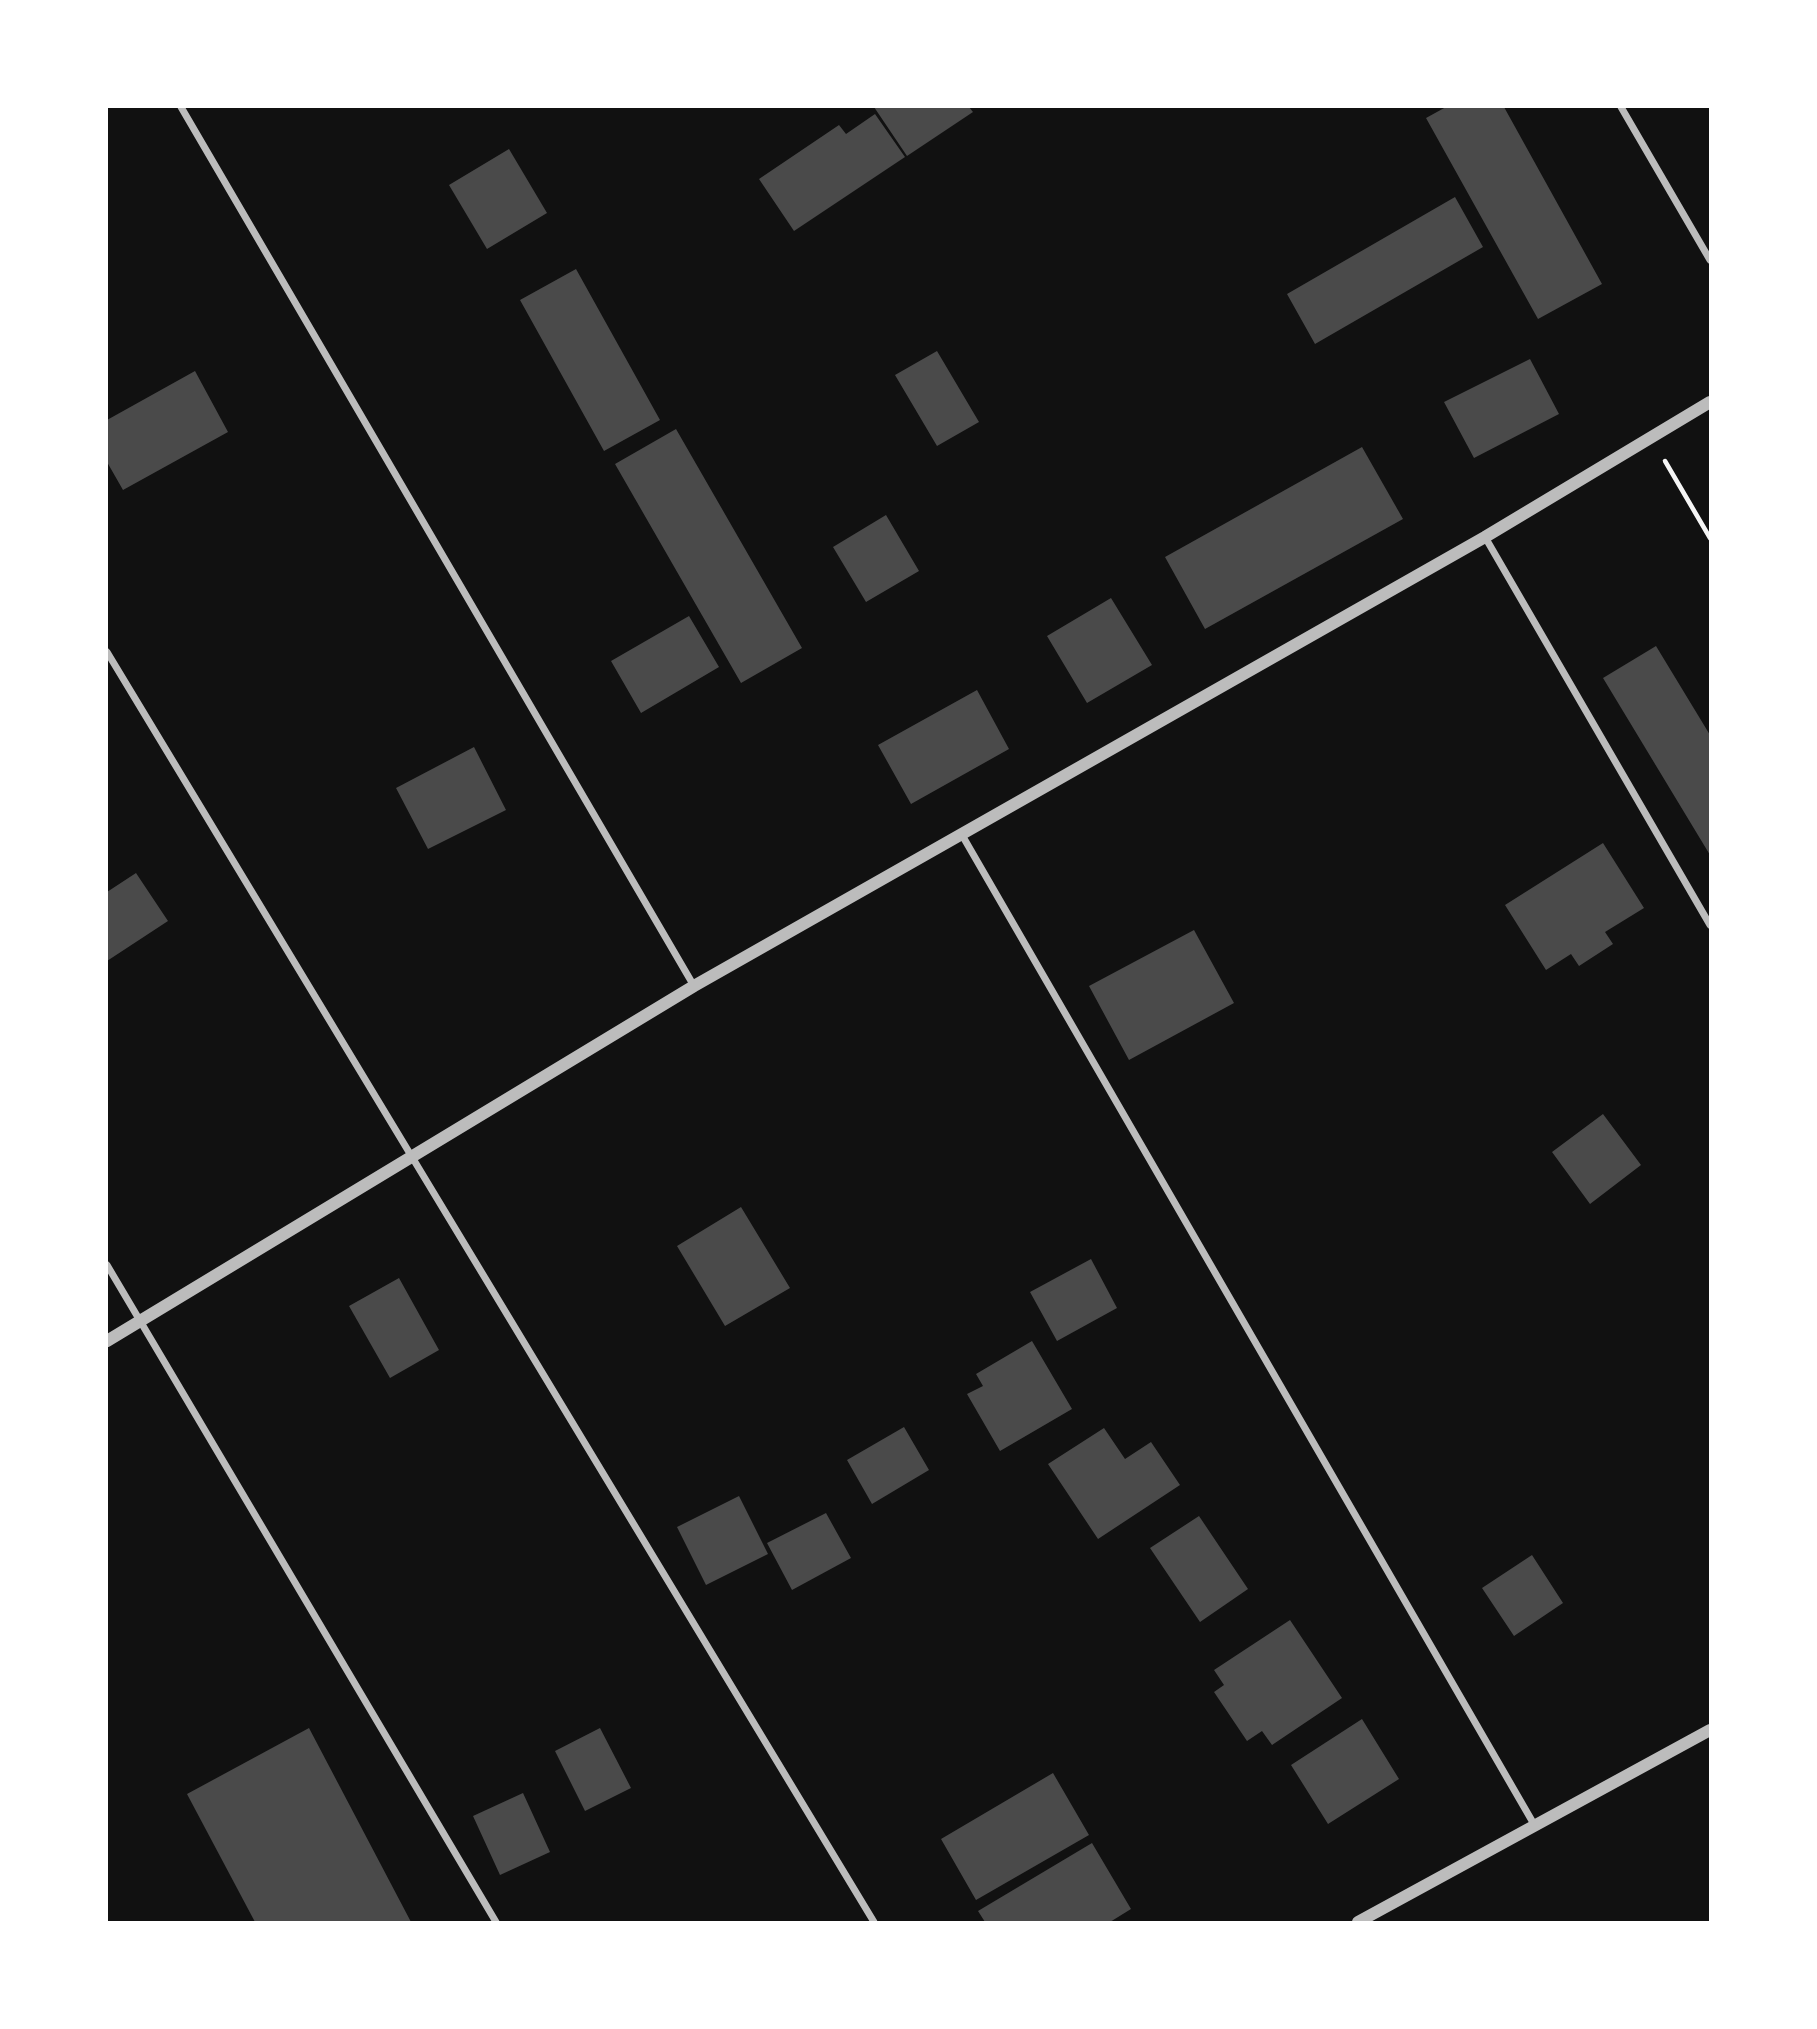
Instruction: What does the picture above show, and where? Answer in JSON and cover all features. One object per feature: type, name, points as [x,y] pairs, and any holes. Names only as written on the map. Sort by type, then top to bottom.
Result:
[{"type":"street","points":[[181,107],[694,986]]},
{"type":"street","points":[[1621,107],[1710,260]]},
{"type":"street","points":[[107,1341],[694,986],[1485,537],[1710,402]]},
{"type":"street","points":[[1485,537],[1710,925]]},
{"type":"street","points":[[107,652],[874,1922]]},
{"type":"street","points":[[962,835],[1535,1826]]},
{"type":"street","points":[[107,1265],[496,1922]]},
{"type":"street","points":[[1358,1922],[1710,1730]]},
{"type":"path","points":[[1649,437],[1710,538]]},
{"type":"building","points":[[874,107],[969,107],[973,112],[907,156]]},
{"type":"building","points":[[1446,107],[1504,107],[1602,284],[1538,319],[1426,118]]},
{"type":"building","points":[[875,114],[905,157],[794,231],[759,179],[839,125],[846,134]]},
{"type":"building","points":[[509,149],[547,213],[487,249],[449,185]]},
{"type":"building","points":[[1455,197],[1483,247],[1315,344],[1287,294]]},
{"type":"building","points":[[576,269],[660,420],[604,451],[520,300]]},
{"type":"building","points":[[937,351],[979,422],[937,446],[895,375]]},
{"type":"building","points":[[1530,359],[1559,414],[1474,458],[1444,402]]},
{"type":"building","points":[[195,371],[228,432],[123,490],[107,462],[107,420]]},
{"type":"building","points":[[676,429],[802,648],[741,683],[615,464]]},
{"type":"building","points":[[1362,447],[1403,519],[1205,629],[1165,557]]},
{"type":"building","points":[[886,515],[919,571],[866,602],[833,547]]},
{"type":"building","points":[[1111,598],[1152,665],[1087,703],[1047,636]]},
{"type":"building","points":[[689,616],[719,667],[641,713],[611,661]]},
{"type":"building","points":[[1656,646],[1710,735],[1710,855],[1603,678]]},
{"type":"building","points":[[977,690],[1009,749],[911,804],[878,745]]},
{"type":"building","points":[[474,747],[506,810],[428,849],[396,788]]},
{"type":"building","points":[[1603,843],[1644,908],[1605,932],[1613,944],[1579,966],[1571,954],[1546,970],[1505,905]]},
{"type":"building","points":[[136,873],[168,921],[107,961],[107,892]]},
{"type":"building","points":[[1194,930],[1234,1003],[1129,1060],[1089,986]]},
{"type":"building","points":[[1603,1114],[1641,1165],[1590,1204],[1552,1152]]},
{"type":"building","points":[[741,1207],[790,1288],[725,1326],[677,1246]]},
{"type":"building","points":[[1091,1259],[1117,1308],[1057,1341],[1030,1292]]},
{"type":"building","points":[[399,1278],[439,1350],[390,1378],[349,1306]]},
{"type":"building","points":[[1032,1341],[1072,1409],[1000,1451],[967,1394],[983,1386],[976,1374]]},
{"type":"building","points":[[904,1427],[929,1470],[872,1504],[847,1460]]},
{"type":"building","points":[[1104,1428],[1125,1459],[1151,1442],[1180,1485],[1098,1539],[1048,1464]]},
{"type":"building","points":[[739,1496],[768,1554],[706,1585],[677,1527]]},
{"type":"building","points":[[826,1513],[851,1558],[792,1590],[767,1543]]},
{"type":"building","points":[[1199,1516],[1248,1589],[1200,1622],[1150,1548]]},
{"type":"building","points":[[1532,1555],[1563,1603],[1514,1636],[1482,1588]]},
{"type":"building","points":[[1290,1620],[1342,1698],[1272,1745],[1262,1731],[1247,1741],[1214,1692],[1224,1685],[1214,1670]]},
{"type":"building","points":[[1362,1719],[1399,1779],[1328,1824],[1291,1765]]},
{"type":"building","points":[[309,1728],[411,1922],[255,1922],[187,1794]]},
{"type":"building","points":[[600,1728],[631,1788],[585,1811],[555,1751]]},
{"type":"building","points":[[1053,1773],[1089,1835],[976,1900],[941,1839]]},
{"type":"building","points":[[523,1793],[550,1852],[500,1875],[473,1816]]},
{"type":"building","points":[[1092,1843],[1131,1909],[1110,1922],[985,1922],[978,1911]]}]
